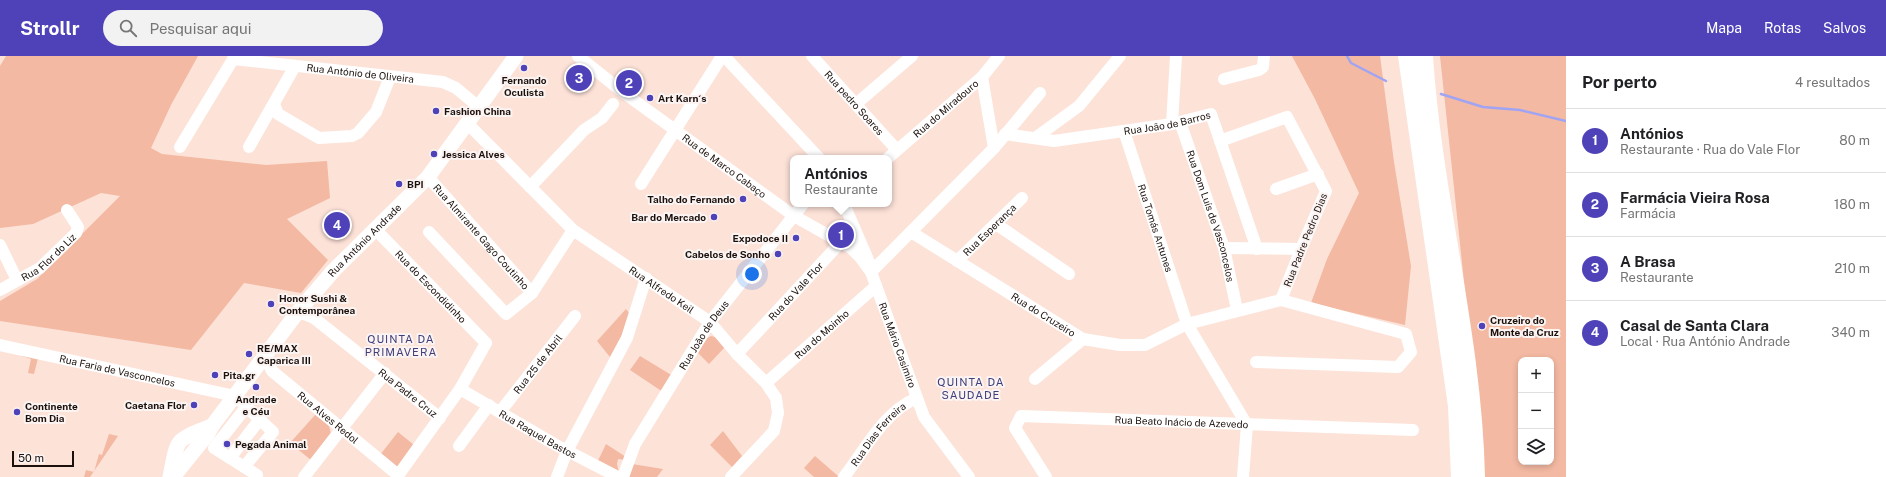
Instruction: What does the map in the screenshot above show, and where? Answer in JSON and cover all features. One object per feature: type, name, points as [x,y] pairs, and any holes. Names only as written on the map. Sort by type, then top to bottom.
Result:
[{"type":"highway","points":[[1407,56],[1457,406],[1460,477]]},
{"type":"highway","points":[[1424,56],[1425,81],[1444,218],[1470,385],[1476,442],[1476,477]]},
{"type":"main road","name":"Rua António Andrade","points":[[503,75],[511,56]]},
{"type":"main road","name":"Rua António Andrade","points":[[172,477],[186,453],[207,435],[212,426],[297,313],[334,270],[428,177],[480,108],[516,56]]},
{"type":"main road","points":[[188,435],[192,435],[197,440],[186,453],[176,446],[188,435],[212,426]]},
{"type":"street","points":[[641,184],[723,56],[816,155]]},
{"type":"street","name":"Rua pedro Soares","points":[[814,56],[856,104],[893,154]]},
{"type":"street","points":[[856,104],[912,56]]},
{"type":"street","name":"Rua do Miradouro","points":[[893,154],[982,77],[999,56]]},
{"type":"street","points":[[1035,138],[1079,106],[1120,56]]},
{"type":"street","points":[[1176,56],[1176,123]]},
{"type":"street","points":[[1224,80],[1259,70],[1264,67],[1264,56]]},
{"type":"street","points":[[180,147],[234,58]]},
{"type":"street","name":"Rua António de Oliveira","points":[[234,58],[443,82],[456,88],[480,108]]},
{"type":"street","name":"Rua de Marco Cabaço","points":[[584,58],[676,130],[794,216],[841,242],[860,257],[871,272]]},
{"type":"street","points":[[249,147],[295,66]]},
{"type":"street","points":[[274,104],[278,114],[317,137],[352,136],[358,132],[376,112],[390,77]]},
{"type":"street","points":[[982,77],[994,148]]},
{"type":"street","points":[[871,272],[994,148],[1040,93]]},
{"type":"street","points":[[530,187],[584,130],[602,118],[613,104]]},
{"type":"street","name":"Rua João de Barros","points":[[1005,134],[1054,141],[1176,123],[1210,114],[1257,249]]},
{"type":"street","name":"Rua Padre Pedro Dias","points":[[1220,141],[1287,117],[1326,191],[1300,249],[1281,300]]},
{"type":"street","name":"Rua Dom Luís de Vasconcelos","points":[[1176,123],[1224,248],[1237,310]]},
{"type":"street","name":"Rua Alfredo Keil","points":[[468,124],[573,230],[710,322],[737,354],[766,383],[776,398],[778,413],[774,431],[731,477]]},
{"type":"street","name":"Rua Tomás Antunes","points":[[1124,131],[1187,324],[1247,425]]},
{"type":"street","points":[[1276,189],[1318,174]]},
{"type":"street","name":"Rua Almirante Gago Coutinho","points":[[428,177],[532,293],[573,230]]},
{"type":"street","name":"Rua Esperança","points":[[957,261],[1022,198]]},
{"type":"street","name":"Rua João de Deus","points":[[622,477],[635,444],[710,322],[801,207]]},
{"type":"street","name":"Rua Mário Casimiro","points":[[845,207],[869,262],[876,286],[927,423],[969,477]]},
{"type":"street","name":"Rua Flor do Liz","points":[[17,280],[40,268],[76,233],[78,227],[67,210]]},
{"type":"street","points":[[996,224],[1069,274]]},
{"type":"street","name":"Rua do Vale Flor","points":[[737,354],[854,228]]},
{"type":"street","name":"Rua do Escondidinho","points":[[376,229],[486,343],[460,389]]},
{"type":"street","points":[[429,232],[506,314],[532,293]]},
{"type":"street","name":"Rua do Cruzeiro","points":[[911,232],[1083,339],[1120,345],[1145,345],[1187,324],[1281,300]]},
{"type":"street","points":[[0,245],[17,280],[0,290]]},
{"type":"street","points":[[1224,248],[1300,249]]},
{"type":"street","points":[[557,477],[567,451],[627,338],[646,278]]},
{"type":"street","name":"Rua do Moinho","points":[[766,383],[876,286]]},
{"type":"street","points":[[1256,362],[1398,368],[1411,352],[1406,334],[1281,300]]},
{"type":"street","name":"Rua Padre Cruz","points":[[297,313],[314,318],[440,418]]},
{"type":"street","name":"Rua 25 de Abril","points":[[500,412],[575,316]]},
{"type":"street","points":[[1035,379],[1083,339]]},
{"type":"street","name":"Rua Faria de Vasconcelos","points":[[0,345],[235,396]]},
{"type":"street","name":"Rua Alves Redol","points":[[267,354],[267,361],[272,371],[397,476]]},
{"type":"street","points":[[304,477],[342,431],[385,373]]},
{"type":"street","points":[[397,476],[460,389]]},
{"type":"street","name":"Rua Raquel Bastos","points":[[460,389],[567,451],[618,477]]},
{"type":"street","points":[[235,396],[273,432],[244,466]]},
{"type":"street","name":"Rua Dias Ferreira","points":[[844,477],[890,415],[902,406],[917,398]]},
{"type":"street","points":[[247,406],[214,448],[257,475]]},
{"type":"street","points":[[459,446],[489,406]]},
{"type":"street","name":"Rua Beato Inácio de Azevedo","points":[[1046,477],[1015,428],[1022,416],[1413,430]]},
{"type":"street","points":[[230,458],[260,419]]},
{"type":"street","points":[[1244,477],[1247,425]]},
{"type":"shaded area","points":[[6,56],[198,56],[171,105],[151,148],[162,154],[266,165],[327,161],[330,198],[287,219],[328,260],[301,293],[244,283],[191,350],[0,321],[0,301],[37,279],[120,196],[101,193],[33,224],[0,228],[0,66]]},
{"type":"shaded area","points":[[1292,56],[1380,56],[1394,162],[1411,266],[1405,325],[1311,303],[1327,259],[1359,193],[1315,99]]},
{"type":"shaded area","points":[[1440,56],[1566,56],[1566,477],[1482,477],[1482,451]]},
{"type":"shaded area","points":[[626,309],[629,313],[622,335],[610,357],[597,341]]},
{"type":"shaded area","points":[[711,336],[715,337],[725,347],[709,364],[697,352],[707,338]]},
{"type":"shaded area","points":[[22,354],[38,358],[34,374],[28,373],[31,359],[22,356]]},
{"type":"shaded area","points":[[640,356],[673,376],[663,392],[630,370]]},
{"type":"shaded area","points":[[315,415],[329,426],[331,434],[311,460],[290,443]]},
{"type":"shaded area","points":[[723,431],[742,456],[732,467],[710,445]]},
{"type":"shaded area","points":[[398,432],[414,445],[396,469],[380,455]]},
{"type":"shaded area","points":[[109,434],[118,436],[94,471],[99,454],[102,455]]},
{"type":"shaded area","points":[[606,444],[626,457],[625,460],[618,459],[617,464],[619,473],[594,469]]},
{"type":"shaded area","points":[[815,456],[838,476],[814,477],[804,468]]},
{"type":"shaded area","points":[[632,464],[663,469],[657,477],[628,477]]},
{"type":"shaded area","points":[[86,470],[94,472],[90,477],[84,477]]},
{"type":"waterway","points":[[1347,56],[1351,63],[1386,81]]},
{"type":"waterway","points":[[1441,94],[1483,107],[1520,110],[1566,121]]},
{"type":"place","name":"Fernando Oculista","points":[[524,68]]},
{"type":"place","name":"A Brasa","points":[[579,78]]},
{"type":"place","name":"Farmácia Vieira Rosa","points":[[629,83]]},
{"type":"place","name":"Art Karn´s","points":[[650,98]]},
{"type":"place","name":"Fashion China","points":[[436,111]]},
{"type":"place","name":"Jessica Alves","points":[[434,154]]},
{"type":"place","name":"BPI","points":[[399,184]]},
{"type":"place","name":"Talho do Fernando","points":[[743,199]]},
{"type":"place","name":"Bar do Mercado","points":[[714,217]]},
{"type":"place","name":"Casal de Santa Clara","points":[[337,225]]},
{"type":"place","name":"Antónios","points":[[841,235]]},
{"type":"place","name":"Expodoce II","points":[[796,238]]},
{"type":"place","name":"Cabelos de Sonho","points":[[778,254]]},
{"type":"place","name":"Honor Sushi & Contemporânea","points":[[271,304]]},
{"type":"place","name":"Cruzeiro do Monte da Cruz","points":[[1482,326]]},
{"type":"place","name":"RE/MAX Caparica III","points":[[249,354]]},
{"type":"place","name":"Pita.gr","points":[[215,375]]},
{"type":"place","name":"Andrade e Céu","points":[[256,387]]},
{"type":"place","name":"Caetana Flor","points":[[194,405]]},
{"type":"place","name":"Continente Bom Dia","points":[[17,412]]},
{"type":"place","name":"Pegada Animal","points":[[227,444]]},
{"type":"district","name":"QUINTA DA PRIMAVERA","points":[[401,345]]},
{"type":"district","name":"QUINTA DA SAUDADE","points":[[971,388]]}]
